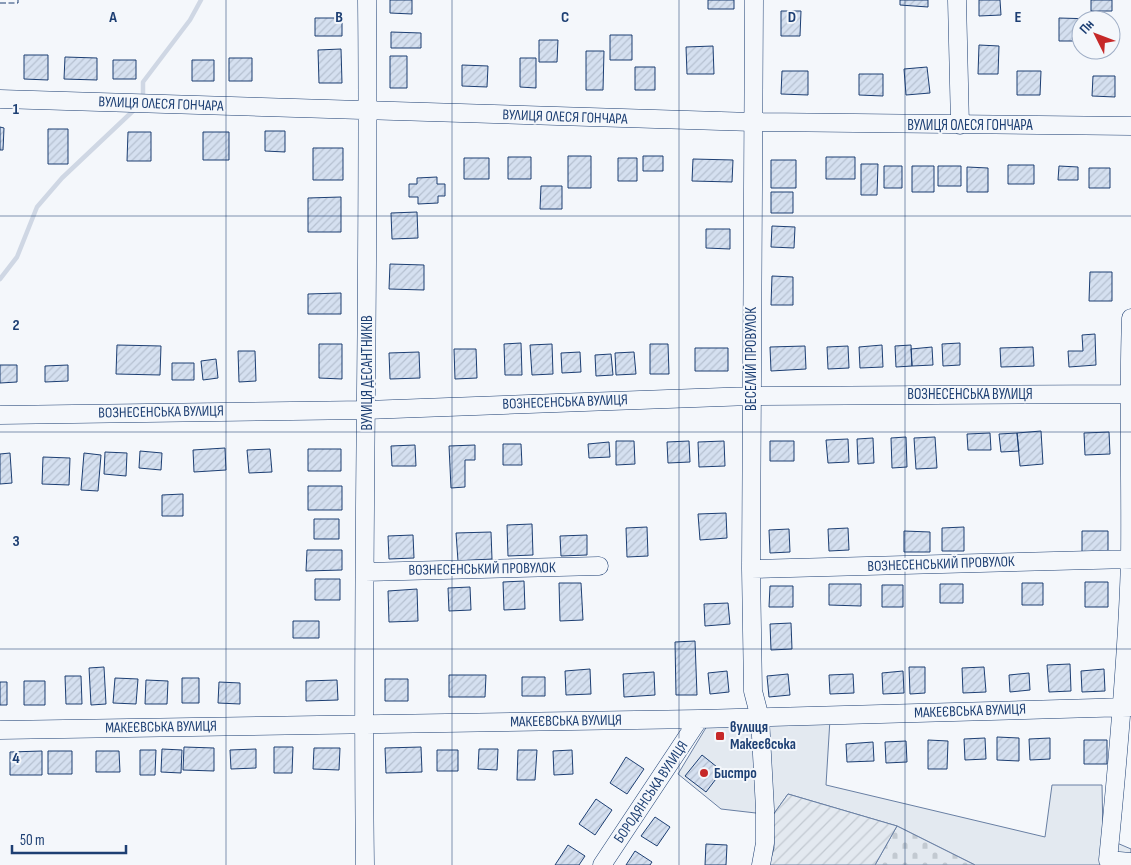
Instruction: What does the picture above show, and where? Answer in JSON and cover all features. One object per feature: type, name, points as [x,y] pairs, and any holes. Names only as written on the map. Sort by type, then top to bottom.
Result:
[{"type":"street","name":"ВУЛИЦЯ ДЕСАНТНИКІВ","points":[[365,865],[363,724],[368,110],[367,0]]},
{"type":"street","name":"ВЕСЕЛИЙ ПРОВУЛОК","points":[[754,0],[751,570],[753,691],[760,718],[765,842],[761,865]]},
{"type":"street","points":[[957,0],[960,125]]},
{"type":"street","name":"ВУЛИЦЯ ОЛЕСЯ ГОНЧАРА","points":[[0,99],[753,122],[1131,126]]},
{"type":"street","points":[[1131,318],[1131,559],[1128,707],[1108,860],[1131,862]]},
{"type":"street","name":"ВОЗНЕСЕНСЬКА ВУЛИЦЯ","points":[[0,415],[366,410],[751,396],[1130,394]]},
{"type":"street","name":"ВОЗНЕСЕНСЬКИЙ ПРОВУЛОК","points":[[751,570],[1131,559]]},
{"type":"street","name":"ВОЗНЕСЕНСЬКИЙ ПРОВУЛОК","points":[[365,572],[599,566]]},
{"type":"street","name":"МАКЕЄВСЬКА ВУЛИЦЯ","points":[[0,730],[699,720],[1128,707]]},
{"type":"street","name":"БОРОДЯНСЬКА ВУЛИЦЯ","points":[[602,865],[699,720]]},
{"type":"green space","points":[[830,719],[826,785],[1045,837],[1052,785],[1102,785],[1103,837],[1131,849],[1131,865],[975,865],[897,826],[788,794],[773,815],[721,809],[678,774],[710,721]]},
{"type":"green space","points":[[788,794],[897,826],[875,865],[769,865],[774,848],[773,815]]},
{"type":"green space","points":[[897,826],[975,865],[875,865]]},
{"type":"building","points":[[390,0],[412,0],[412,14],[390,13]]},
{"type":"building","points":[[708,0],[734,0],[734,9],[708,9]]},
{"type":"building","points":[[900,0],[928,0],[928,7],[900,5]]},
{"type":"building","points":[[979,0],[1000,0],[1001,15],[979,16]]},
{"type":"building","points":[[1091,0],[1112,0],[1112,10],[1091,10]]},
{"type":"building","points":[[781,11],[801,11],[800,36],[781,36]]},
{"type":"building","points":[[315,18],[342,18],[342,36],[315,36]]},
{"type":"building","points":[[1059,18],[1071,18],[1071,41],[1059,41]]},
{"type":"building","points":[[391,32],[421,33],[421,48],[391,48]]},
{"type":"building","points":[[610,35],[632,35],[632,60],[610,60]]},
{"type":"building","points":[[539,40],[558,40],[557,62],[539,62]]},
{"type":"building","points":[[979,45],[999,46],[998,74],[978,74]]},
{"type":"building","points":[[713,46],[714,74],[687,74],[686,47]]},
{"type":"building","points":[[341,49],[342,83],[319,83],[318,50]]},
{"type":"building","points":[[586,51],[604,51],[603,90],[586,90]]},
{"type":"building","points":[[24,55],[48,55],[48,80],[24,79]]},
{"type":"building","points":[[390,56],[407,56],[407,88],[390,88]]},
{"type":"building","points":[[65,57],[97,58],[97,80],[64,79]]},
{"type":"building","points":[[229,58],[252,58],[252,81],[229,81]]},
{"type":"building","points":[[520,58],[536,58],[536,88],[520,87]]},
{"type":"building","points":[[113,60],[136,60],[136,79],[113,79]]},
{"type":"building","points":[[192,60],[214,60],[214,81],[192,81]]},
{"type":"building","points":[[462,65],[488,66],[487,87],[462,86]]},
{"type":"building","points":[[635,67],[655,67],[655,90],[635,90]]},
{"type":"building","points":[[927,67],[930,93],[906,95],[904,69]]},
{"type":"building","points":[[782,71],[808,71],[808,95],[781,94]]},
{"type":"building","points":[[1017,71],[1041,71],[1040,95],[1017,95]]},
{"type":"building","points":[[859,74],[883,74],[883,96],[859,95]]},
{"type":"building","points":[[1093,76],[1115,76],[1115,97],[1092,96]]},
{"type":"building","points":[[0,127],[4,128],[3,150],[0,150]]},
{"type":"building","points":[[48,129],[68,129],[68,164],[48,164]]},
{"type":"building","points":[[265,131],[285,131],[285,152],[265,151]]},
{"type":"building","points":[[128,132],[151,132],[151,161],[127,161]]},
{"type":"building","points":[[203,132],[229,132],[229,160],[203,160]]},
{"type":"building","points":[[313,148],[343,148],[343,180],[313,180]]},
{"type":"building","points":[[568,156],[591,156],[591,188],[568,188]]},
{"type":"building","points":[[643,156],[663,156],[663,171],[643,171]]},
{"type":"building","points":[[508,157],[531,157],[531,179],[508,179]]},
{"type":"building","points":[[826,157],[855,157],[855,179],[826,179]]},
{"type":"building","points":[[464,158],[489,158],[489,179],[464,179]]},
{"type":"building","points":[[618,158],[637,158],[637,181],[618,181]]},
{"type":"building","points":[[693,159],[733,160],[732,182],[692,181]]},
{"type":"building","points":[[771,160],[796,160],[796,188],[771,188]]},
{"type":"building","points":[[861,164],[878,164],[877,195],[861,195]]},
{"type":"building","points":[[1008,165],[1034,165],[1034,184],[1008,184]]},
{"type":"building","points":[[884,166],[902,166],[902,188],[884,188]]},
{"type":"building","points":[[912,166],[934,166],[934,192],[912,192]]},
{"type":"building","points":[[938,166],[961,166],[961,186],[938,186]]},
{"type":"building","points":[[1059,166],[1078,167],[1078,180],[1058,180]]},
{"type":"building","points":[[967,167],[988,168],[988,192],[967,192]]},
{"type":"building","points":[[1089,168],[1110,168],[1110,188],[1089,188]]},
{"type":"building","points":[[437,177],[437,184],[445,184],[445,196],[438,196],[438,203],[418,204],[418,197],[409,197],[409,184],[417,184],[417,178]]},
{"type":"building","points":[[541,186],[562,186],[562,209],[540,209]]},
{"type":"building","points":[[771,192],[793,192],[793,213],[771,213]]},
{"type":"building","points":[[341,197],[341,232],[308,232],[308,198]]},
{"type":"building","points":[[417,212],[418,238],[392,239],[391,213]]},
{"type":"building","points":[[772,226],[795,227],[794,248],[771,247]]},
{"type":"building","points":[[706,229],[730,229],[730,249],[706,248]]},
{"type":"building","points":[[390,264],[424,265],[424,290],[389,289]]},
{"type":"building","points":[[1090,272],[1112,272],[1112,301],[1089,301]]},
{"type":"building","points":[[772,276],[793,277],[793,305],[771,305]]},
{"type":"building","points":[[341,293],[341,314],[308,314],[308,294]]},
{"type":"building","points":[[1095,334],[1096,365],[1069,367],[1068,351],[1083,351],[1082,335]]},
{"type":"building","points":[[521,343],[522,375],[505,375],[504,344]]},
{"type":"building","points":[[960,343],[960,365],[943,366],[942,344]]},
{"type":"building","points":[[319,344],[342,344],[342,379],[319,378]]},
{"type":"building","points":[[552,344],[553,374],[532,375],[530,345]]},
{"type":"building","points":[[650,344],[668,344],[669,374],[650,374]]},
{"type":"building","points":[[117,345],[161,346],[160,375],[116,374]]},
{"type":"building","points":[[882,345],[883,367],[860,368],[859,347]]},
{"type":"building","points":[[911,345],[912,366],[896,367],[895,346]]},
{"type":"building","points":[[805,346],[806,369],[771,371],[770,347]]},
{"type":"building","points":[[848,346],[849,368],[828,369],[827,347]]},
{"type":"building","points":[[932,347],[933,365],[912,366],[911,349]]},
{"type":"building","points":[[1033,347],[1034,366],[1001,367],[1000,348]]},
{"type":"building","points":[[695,348],[728,348],[728,371],[695,371]]},
{"type":"building","points":[[454,349],[476,349],[477,378],[455,379]]},
{"type":"building","points":[[238,351],[255,351],[256,381],[239,382]]},
{"type":"building","points":[[419,352],[420,378],[390,379],[389,353]]},
{"type":"building","points":[[580,352],[581,372],[562,373],[561,353]]},
{"type":"building","points":[[634,352],[636,374],[616,375],[615,353]]},
{"type":"building","points":[[611,354],[613,375],[596,376],[595,355]]},
{"type":"building","points":[[216,359],[218,378],[203,380],[201,361]]},
{"type":"building","points":[[172,363],[194,363],[194,380],[172,380]]},
{"type":"building","points":[[0,365],[17,365],[17,382],[0,383]]},
{"type":"building","points":[[68,365],[68,381],[45,382],[45,366]]},
{"type":"building","points":[[1041,431],[1043,464],[1020,466],[1017,433]]},
{"type":"building","points":[[1109,432],[1110,454],[1085,455],[1084,433]]},
{"type":"building","points":[[990,433],[991,450],[968,450],[967,434]]},
{"type":"building","points":[[1017,433],[1019,451],[1001,452],[999,434]]},
{"type":"building","points":[[906,437],[907,467],[892,468],[891,438]]},
{"type":"building","points":[[935,437],[937,468],[916,469],[914,438]]},
{"type":"building","points":[[873,438],[874,463],[858,464],[857,439]]},
{"type":"building","points":[[848,439],[849,462],[828,463],[826,440]]},
{"type":"building","points":[[616,441],[634,441],[635,464],[616,465]]},
{"type":"building","points":[[689,441],[690,462],[668,463],[667,442]]},
{"type":"building","points":[[724,441],[725,466],[699,467],[698,442]]},
{"type":"building","points":[[770,441],[794,441],[794,461],[770,461]]},
{"type":"building","points":[[609,442],[610,457],[589,458],[588,444]]},
{"type":"building","points":[[503,444],[521,444],[522,465],[503,465]]},
{"type":"building","points":[[415,445],[416,466],[392,466],[391,446]]},
{"type":"building","points":[[475,445],[475,460],[465,460],[465,487],[451,488],[449,446]]},
{"type":"building","points":[[225,448],[226,470],[194,472],[193,450]]},
{"type":"building","points":[[270,449],[272,472],[249,473],[247,450]]},
{"type":"building","points":[[308,449],[341,449],[341,471],[308,471]]},
{"type":"building","points":[[140,451],[162,453],[161,470],[139,468]]},
{"type":"building","points":[[105,452],[127,453],[126,476],[104,474]]},
{"type":"building","points":[[10,453],[12,483],[0,484],[0,454]]},
{"type":"building","points":[[84,453],[101,455],[98,491],[81,490]]},
{"type":"building","points":[[43,457],[70,458],[69,485],[42,484]]},
{"type":"building","points":[[308,486],[342,486],[342,510],[308,510]]},
{"type":"building","points":[[183,494],[183,516],[162,516],[162,495]]},
{"type":"building","points":[[726,513],[727,538],[700,540],[698,514]]},
{"type":"building","points":[[314,519],[339,519],[339,539],[314,539]]},
{"type":"building","points":[[532,524],[533,555],[508,556],[507,525]]},
{"type":"building","points":[[647,527],[648,556],[627,557],[626,528]]},
{"type":"building","points":[[964,527],[964,551],[942,551],[942,528]]},
{"type":"building","points":[[848,528],[849,550],[829,551],[828,529]]},
{"type":"building","points":[[789,529],[790,552],[770,553],[769,530]]},
{"type":"building","points":[[904,531],[930,532],[930,552],[904,552]]},
{"type":"building","points":[[1082,531],[1108,531],[1108,555],[1082,555]]},
{"type":"building","points":[[491,532],[492,559],[458,561],[456,533]]},
{"type":"building","points":[[413,535],[414,558],[389,559],[388,536]]},
{"type":"building","points":[[587,535],[587,555],[561,556],[560,536]]},
{"type":"building","points":[[307,550],[342,550],[342,570],[306,571]]},
{"type":"building","points":[[315,579],[340,579],[340,600],[315,600]]},
{"type":"building","points":[[524,581],[525,609],[504,610],[503,582]]},
{"type":"building","points":[[1085,582],[1108,582],[1108,607],[1085,607]]},
{"type":"building","points":[[559,583],[581,583],[583,620],[560,621]]},
{"type":"building","points":[[1022,583],[1043,583],[1043,605],[1022,605]]},
{"type":"building","points":[[829,584],[861,584],[861,606],[829,605]]},
{"type":"building","points":[[940,584],[963,584],[963,603],[940,603]]},
{"type":"building","points":[[882,585],[903,585],[903,607],[882,607]]},
{"type":"building","points":[[770,586],[793,586],[793,607],[769,607]]},
{"type":"building","points":[[470,587],[471,610],[449,611],[448,588]]},
{"type":"building","points":[[417,589],[418,621],[389,622],[388,591]]},
{"type":"building","points":[[728,603],[730,624],[705,626],[704,604]]},
{"type":"building","points":[[293,621],[319,621],[319,638],[293,638]]},
{"type":"building","points":[[791,623],[792,649],[771,650],[770,624]]},
{"type":"building","points":[[695,641],[697,695],[676,695],[675,642]]},
{"type":"building","points":[[1070,664],[1071,691],[1049,692],[1047,665]]},
{"type":"building","points":[[104,667],[106,704],[91,705],[89,668]]},
{"type":"building","points":[[909,667],[925,667],[925,693],[910,694]]},
{"type":"building","points":[[984,667],[986,692],[963,693],[962,668]]},
{"type":"building","points":[[590,669],[591,694],[566,695],[565,671]]},
{"type":"building","points":[[1104,669],[1105,691],[1082,692],[1081,671]]},
{"type":"building","points":[[727,671],[729,692],[710,694],[708,673]]},
{"type":"building","points":[[903,671],[904,693],[883,694],[882,673]]},
{"type":"building","points":[[654,672],[655,695],[624,697],[623,674]]},
{"type":"building","points":[[1029,673],[1030,690],[1010,692],[1009,675]]},
{"type":"building","points":[[788,674],[790,695],[769,697],[767,676]]},
{"type":"building","points":[[853,674],[854,693],[830,694],[829,675]]},
{"type":"building","points":[[449,675],[486,675],[485,697],[449,697]]},
{"type":"building","points":[[65,676],[81,676],[82,704],[66,704]]},
{"type":"building","points":[[522,677],[545,677],[545,696],[522,696]]},
{"type":"building","points":[[115,678],[138,679],[136,704],[113,703]]},
{"type":"building","points":[[182,678],[199,678],[199,703],[182,703]]},
{"type":"building","points":[[385,679],[408,679],[408,701],[385,701]]},
{"type":"building","points":[[146,680],[168,681],[167,704],[145,704]]},
{"type":"building","points":[[337,680],[338,700],[306,701],[306,681]]},
{"type":"building","points":[[24,681],[45,681],[45,705],[24,705]]},
{"type":"building","points":[[0,682],[7,682],[7,705],[0,705]]},
{"type":"building","points":[[219,682],[240,683],[240,704],[218,703]]},
{"type":"building","points":[[997,737],[1019,738],[1019,761],[997,760]]},
{"type":"building","points":[[985,738],[986,759],[965,760],[964,739]]},
{"type":"building","points":[[1050,738],[1050,759],[1030,760],[1029,739]]},
{"type":"building","points":[[928,740],[948,741],[947,769],[928,769]]},
{"type":"building","points":[[1084,740],[1107,740],[1107,764],[1084,764]]},
{"type":"building","points":[[906,741],[907,762],[886,763],[885,742]]},
{"type":"building","points":[[873,742],[874,761],[847,762],[846,744]]},
{"type":"building","points":[[184,747],[214,748],[214,771],[183,770]]},
{"type":"building","points":[[274,747],[293,747],[292,773],[274,773]]},
{"type":"building","points":[[421,747],[422,772],[386,773],[385,748]]},
{"type":"building","points":[[314,748],[340,748],[339,770],[313,769]]},
{"type":"building","points":[[162,749],[182,750],[181,773],[161,772]]},
{"type":"building","points":[[256,749],[256,768],[231,769],[230,750]]},
{"type":"building","points":[[479,749],[498,749],[497,770],[478,769]]},
{"type":"building","points":[[140,750],[156,750],[155,775],[140,775]]},
{"type":"building","points":[[437,750],[458,750],[458,771],[437,771]]},
{"type":"building","points":[[518,750],[537,750],[535,780],[517,780]]},
{"type":"building","points":[[572,750],[573,774],[554,775],[553,751]]},
{"type":"building","points":[[42,751],[42,775],[10,775],[10,752]]},
{"type":"building","points":[[48,751],[72,751],[72,774],[48,774]]},
{"type":"building","points":[[96,751],[119,751],[120,772],[96,772]]},
{"type":"building","name":"Бистро","points":[[702,755],[722,771],[706,792],[685,776]]},
{"type":"building","points":[[626,757],[644,769],[627,794],[610,783]]},
{"type":"building","points":[[596,799],[612,810],[595,835],[579,824]]},
{"type":"building","points":[[655,817],[670,827],[657,846],[641,836]]},
{"type":"building","points":[[706,844],[727,845],[726,865],[705,865]]},
{"type":"building","points":[[568,845],[585,856],[579,865],[555,865]]},
{"type":"building","points":[[635,851],[652,862],[650,865],[626,865]]},
{"type":"waterway","points":[[143,95],[143,82],[190,20],[201,0]]},
{"type":"waterway","points":[[0,279],[17,257],[37,207],[62,178],[134,110]]},
{"type":"fence","points":[[0,3],[18,3],[18,0]]},
{"type":"place","name":"вулиця Макеєвська","points":[[720,736]]},
{"type":"place","name":"Бистро","points":[[704,773]]}]
